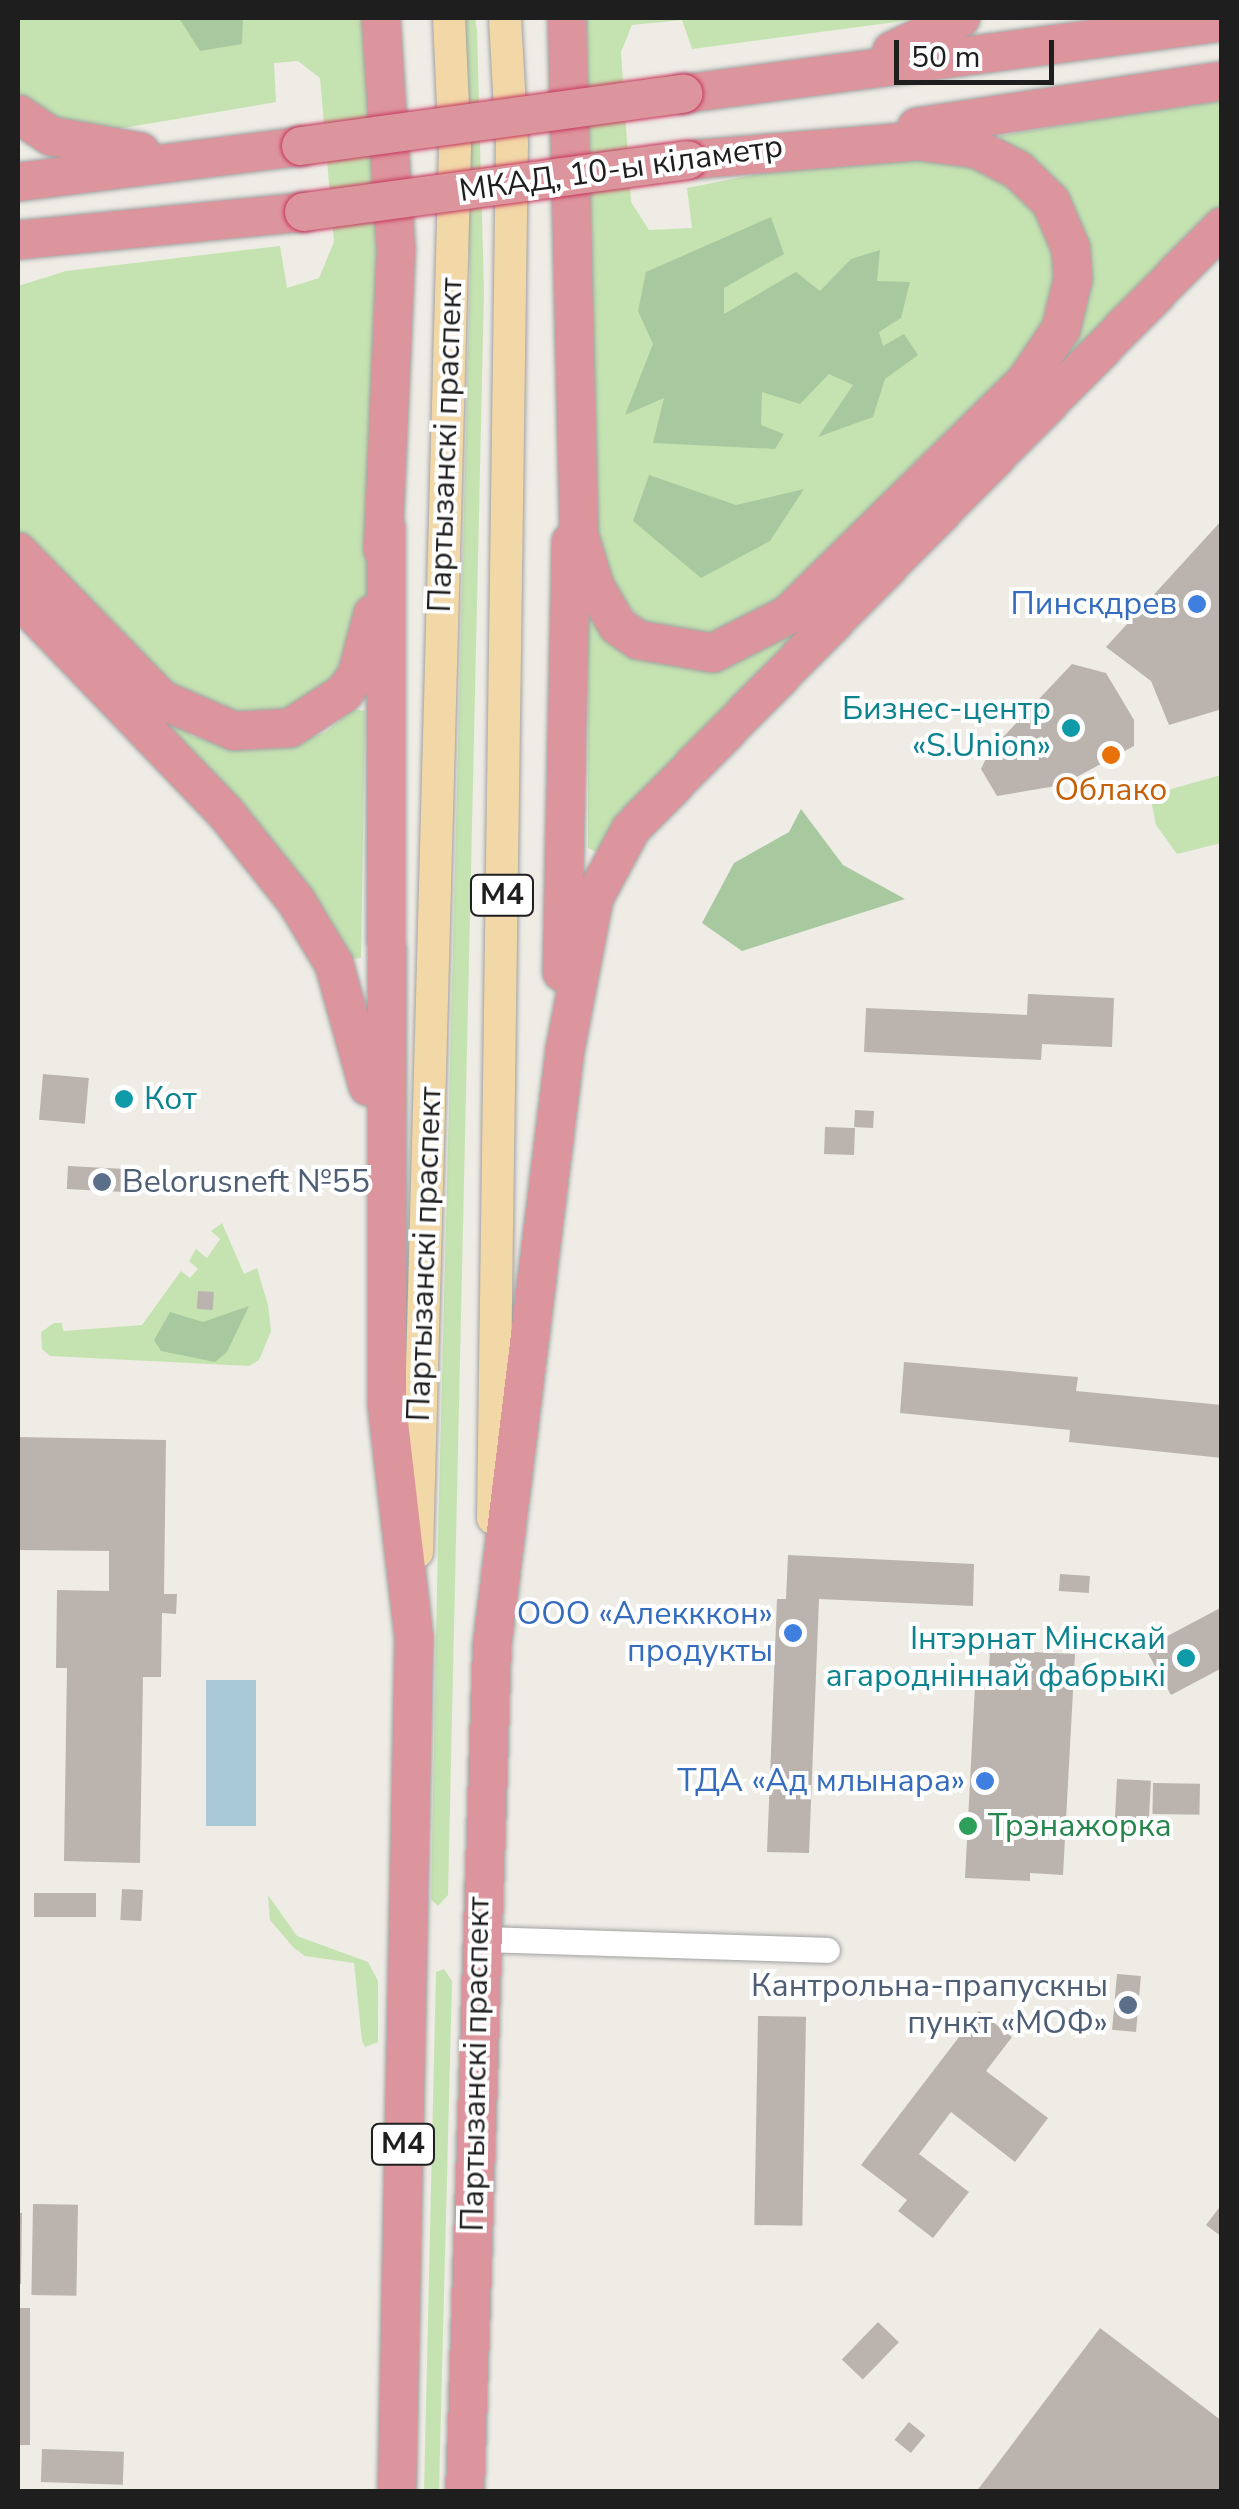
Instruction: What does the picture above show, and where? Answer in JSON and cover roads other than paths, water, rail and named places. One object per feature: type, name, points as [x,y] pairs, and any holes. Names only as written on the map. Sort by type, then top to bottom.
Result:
[{"type":"highway","points":[[382,18],[396,250],[386,528],[383,1172],[387,1405],[414,1636]]},
{"type":"highway","points":[[567,18],[578,535],[606,608],[638,640],[713,653],[766,630],[812,593],[1026,381],[1060,329],[1073,280],[1064,224],[1038,185],[999,158],[918,140],[693,160]]},
{"type":"highway","points":[[835,73],[931,37],[961,18]]},
{"type":"highway","name":"МКАД, 10-ы кіламетр","points":[[18,182],[1222,22]]},
{"type":"highway","name":"МКАД, 10-ы кіламетр","points":[[18,240],[304,212],[693,160],[1222,82]]},
{"type":"highway","points":[[18,114],[75,143],[213,157]]},
{"type":"highway","points":[[492,1646],[565,1050],[594,898],[632,830],[1222,227]]},
{"type":"highway","points":[[18,265],[103,230]]},
{"type":"highway","points":[[565,1050],[560,928],[574,384]]},
{"type":"highway","points":[[18,552],[162,700],[203,722],[249,732],[307,720],[357,675],[386,528]]},
{"type":"highway","points":[[18,598],[225,812],[316,931],[362,1050],[383,1172]]},
{"type":"highway","name":"Партызанскі праспект","points":[[397,2492],[414,1636]]},
{"type":"highway","name":"Партызанскі праспект","points":[[466,2492],[479,1939],[492,1646]]},
{"type":"main road","name":"Партызанскі праспект","points":[[414,1636],[455,150],[449,18]]},
{"type":"main road","name":"Партызанскі праспект","points":[[492,1646],[512,180],[505,18]]},
{"type":"street","points":[[479,1939],[826,1950]]},
{"type":"water","points":[[206,1680],[256,1680],[256,1826],[206,1826]]},
{"type":"place","name":"Пинскдрев","points":[[1197,604]]},
{"type":"place","name":"Бизнес-центр «S.Union»","points":[[1071,728]]},
{"type":"place","name":"Облако","points":[[1111,755]]},
{"type":"place","name":"Кот","points":[[124,1099]]},
{"type":"place","name":"Belorusneft №55","points":[[102,1182]]},
{"type":"place","name":"ООО «Алекккон» продукты","points":[[793,1633]]},
{"type":"place","name":"Інтэрнат Мінскай агародніннай фабрыкі","points":[[1186,1658]]},
{"type":"place","name":"ТДА «Ад млынара»","points":[[985,1781]]},
{"type":"place","name":"Трэнажорка","points":[[968,1826]]},
{"type":"place","name":"Кантрольна-прапускны пункт «МОФ»","points":[[1128,2005]]}]
